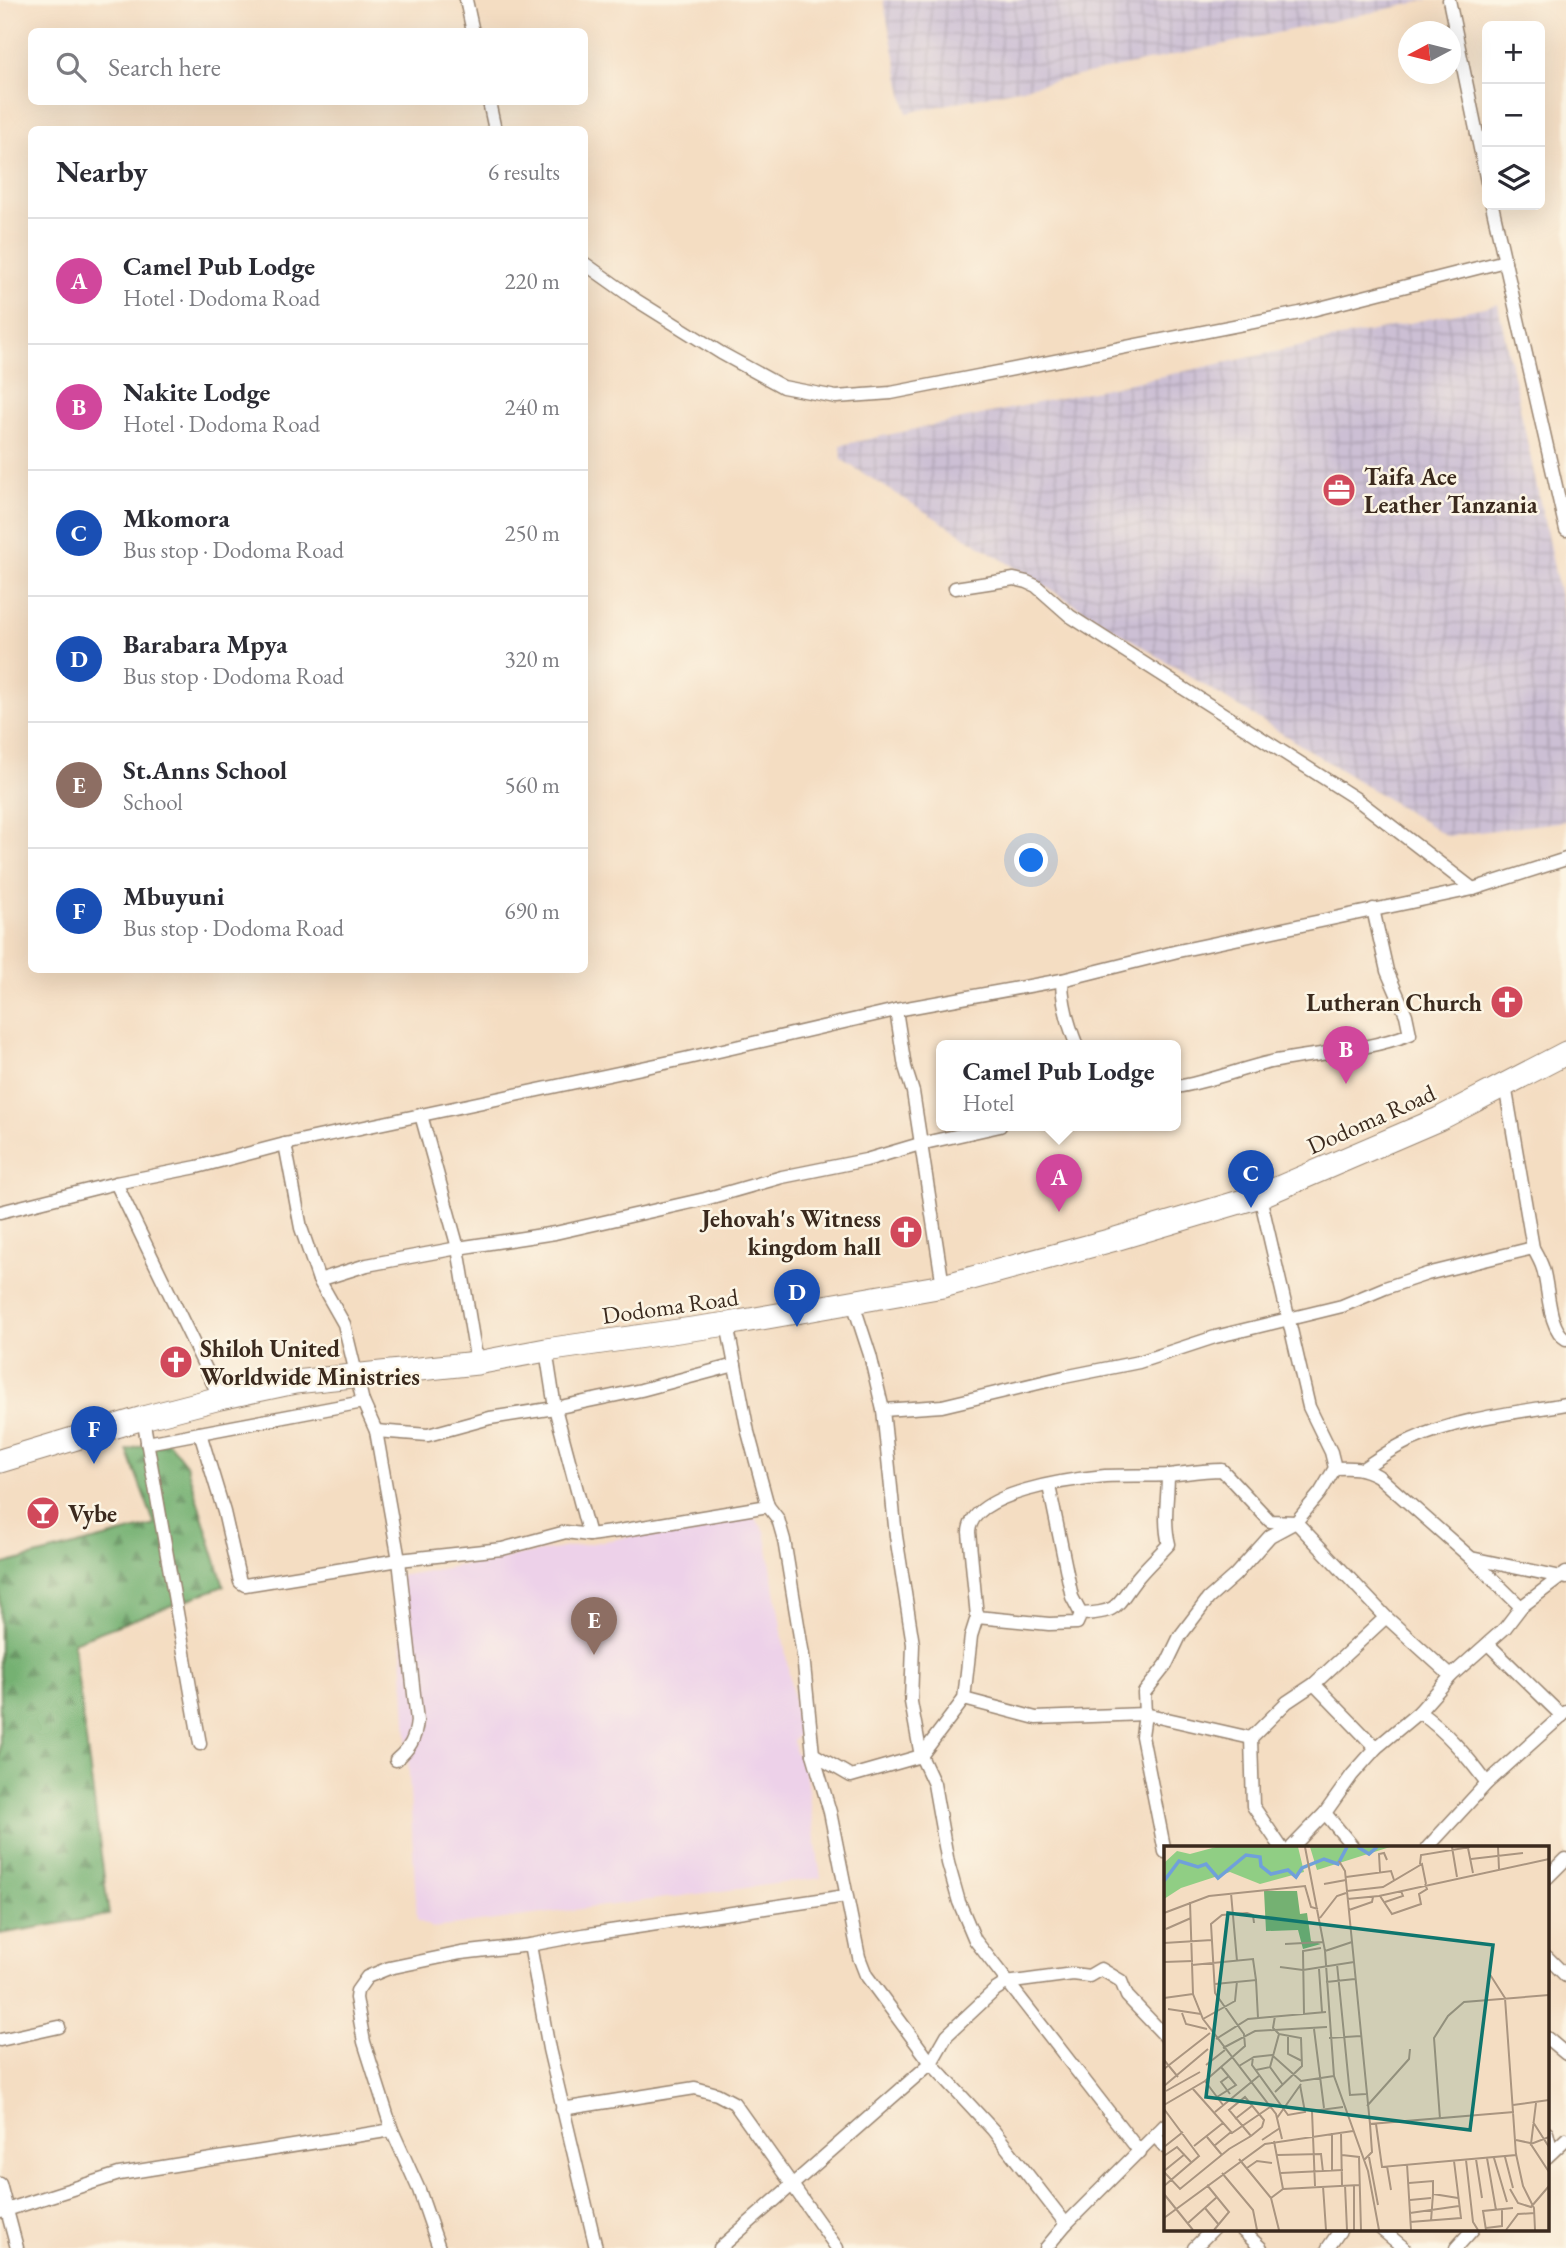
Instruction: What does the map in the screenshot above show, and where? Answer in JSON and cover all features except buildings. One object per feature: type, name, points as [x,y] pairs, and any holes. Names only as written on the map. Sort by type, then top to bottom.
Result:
[{"type":"highway","name":"Dodoma Road","points":[[0,1461],[143,1418],[295,1382],[477,1363],[546,1350],[727,1324],[943,1286],[1260,1196],[1439,1119],[1566,1053]]},
{"type":"street","points":[[466,0],[472,28]]},
{"type":"street","points":[[1449,0],[1482,158]]},
{"type":"street","points":[[490,105],[494,126]]},
{"type":"street","points":[[1493,210],[1566,530]]},
{"type":"street","points":[[588,266],[721,354],[783,387],[836,397],[891,393],[1300,313],[1505,261]]},
{"type":"street","points":[[956,588],[1014,579],[1036,586],[1082,624],[1355,798],[1474,889]]},
{"type":"street","points":[[0,1212],[285,1144],[896,1010],[1062,980],[1178,951],[1474,889],[1566,859]]},
{"type":"street","points":[[1181,1086],[1198,1084],[1269,1062],[1345,1050],[1410,1034],[1406,1015],[1387,971],[1373,909]]},
{"type":"street","points":[[1062,980],[1066,1015],[1075,1040]]},
{"type":"street","points":[[896,1010],[905,1067],[913,1092],[943,1286]]},
{"type":"street","points":[[1505,1085],[1533,1248],[1544,1270],[1554,1321],[1561,1336],[1566,1339]]},
{"type":"street","points":[[421,1115],[457,1248],[477,1363]]},
{"type":"street","points":[[319,1280],[367,1265],[555,1233],[705,1199],[782,1177],[866,1160],[978,1131]]},
{"type":"street","points":[[285,1144],[302,1228],[319,1280],[344,1324],[363,1402],[376,1432],[399,1560],[417,1721],[416,1736],[411,1746],[396,1760]]},
{"type":"street","points":[[116,1183],[220,1398]]},
{"type":"street","points":[[1164,1847],[1142,1736],[1144,1693],[1166,1665],[1180,1636],[1208,1599],[1235,1575],[1270,1536],[1296,1522],[1320,1493],[1335,1468],[1331,1452],[1309,1407],[1260,1196]]},
{"type":"street","points":[[883,1410],[942,1406],[1139,1362],[1216,1337],[1342,1306],[1385,1288],[1427,1275],[1533,1248]]},
{"type":"street","points":[[853,1303],[870,1355],[883,1410],[896,1536],[913,1644],[911,1702],[921,1756],[933,1784],[948,1863],[968,1928],[1006,1983],[1140,2151]]},
{"type":"street","points":[[727,1324],[748,1432],[768,1506],[778,1520],[784,1540],[803,1655],[813,1754],[830,1812],[859,1957],[866,1975],[931,2063],[993,2130],[1066,2224]]},
{"type":"street","points":[[546,1350],[555,1408],[589,1535]]},
{"type":"street","points":[[376,1432],[429,1435],[490,1418],[641,1390],[736,1365]]},
{"type":"street","points":[[147,1443],[363,1402]]},
{"type":"street","points":[[1335,1468],[1364,1468],[1405,1443],[1435,1430],[1464,1422],[1566,1404]]},
{"type":"street","points":[[143,1418],[200,1744]]},
{"type":"street","points":[[200,1433],[225,1512],[240,1582],[245,1585],[399,1560],[502,1549],[566,1532],[589,1535],[768,1506]]},
{"type":"street","points":[[1364,1468],[1396,1491],[1521,1607]]},
{"type":"street","points":[[813,1754],[851,1776],[921,1756],[964,1699],[971,1636],[978,1617],[969,1541],[971,1520],[993,1502],[1049,1486],[1106,1476],[1168,1475],[1222,1470],[1270,1521],[1296,1522],[1386,1617],[1451,1676]]},
{"type":"street","points":[[1081,1615],[1106,1613],[1121,1602],[1138,1576],[1169,1544],[1165,1528],[1168,1475]]},
{"type":"street","points":[[1049,1486],[1072,1597],[1081,1615]]},
{"type":"street","points":[[1471,1558],[1565,1576]]},
{"type":"street","points":[[1293,1846],[1325,1813],[1352,1775],[1376,1748],[1419,1712],[1451,1676],[1504,1628],[1521,1607],[1565,1576]]},
{"type":"street","points":[[978,1617],[1049,1624],[1077,1623],[1081,1615]]},
{"type":"street","points":[[1280,1846],[1254,1806],[1251,1738],[1287,1702],[1314,1684],[1386,1617]]},
{"type":"street","points":[[1429,1846],[1487,1783],[1564,1714],[1488,1644]]},
{"type":"street","points":[[1314,1684],[1376,1748]]},
{"type":"street","points":[[964,1699],[1036,1718],[1145,1714],[1251,1738]]},
{"type":"street","points":[[1419,1712],[1436,1724],[1461,1749],[1487,1783]]},
{"type":"street","points":[[1325,1813],[1352,1846]]},
{"type":"street","points":[[1548,1877],[1566,1859]]},
{"type":"street","points":[[439,2248],[419,2190],[392,2130],[364,2042],[356,1998],[362,1982],[377,1972],[461,1953],[530,1945],[846,1896]]},
{"type":"street","points":[[530,1945],[562,2109],[596,2248]]},
{"type":"street","points":[[1548,1958],[1566,1976]]},
{"type":"street","points":[[720,2248],[931,2063],[947,2035],[1006,1983],[1073,1974],[1089,1976],[1101,1969],[1121,1980],[1127,1996],[1164,2035]]},
{"type":"street","points":[[0,2040],[59,2026]]},
{"type":"street","points":[[1548,2039],[1566,2054]]},
{"type":"street","points":[[562,2109],[703,2088],[734,2104],[837,2248]]},
{"type":"street","points":[[1046,2248],[1066,2224],[1164,2126]]},
{"type":"street","points":[[3,2211],[119,2174],[392,2130]]},
{"type":"street","points":[[1155,2136],[1164,2146]]},
{"type":"street","points":[[1550,2155],[1566,2139]]},
{"type":"street","points":[[0,2183],[3,2211],[17,2248]]},
{"type":"street","points":[[1194,2248],[1212,2230]]},
{"type":"street","points":[[1242,2230],[1261,2248]]},
{"type":"street","points":[[1328,2248],[1340,2230]]},
{"type":"street","points":[[1382,2230],[1404,2248]]},
{"type":"street","points":[[1456,2248],[1472,2230]]},
{"type":"shaded area","points":[[883,0],[1429,0],[907,113]]},
{"type":"shaded area","points":[[1498,304],[1566,624],[1566,821],[1447,836],[842,460],[841,445]]},
{"type":"shaded area","points":[[753,1516],[765,1531],[799,1733],[793,1741],[795,1753],[803,1758],[821,1878],[433,1928],[417,1920],[398,1576]]},
{"type":"green space","points":[[166,1439],[186,1464],[224,1586],[73,1642],[109,1915],[0,1934],[0,1565],[155,1525],[127,1450]]},
{"type":"place","name":"Taifa Ace Leather Tanzania","points":[[1339,490]]},
{"type":"place","name":"Lutheran Church","points":[[1507,1002]]},
{"type":"place","name":"Nakite Lodge","points":[[1346,1084]]},
{"type":"place","name":"Mkomora","points":[[1251,1208]]},
{"type":"place","name":"Camel Pub Lodge","points":[[1059,1212]]},
{"type":"place","name":"Jehovah's Witness kingdom hall","points":[[906,1232]]},
{"type":"place","name":"Barabara Mpya","points":[[797,1327]]},
{"type":"place","name":"Shiloh United Worldwide Ministries","points":[[176,1362]]},
{"type":"place","name":"Mbuyuni","points":[[94,1464]]},
{"type":"place","name":"Vybe","points":[[43,1513]]},
{"type":"place","name":"St.Anns School","points":[[594,1655]]}]
